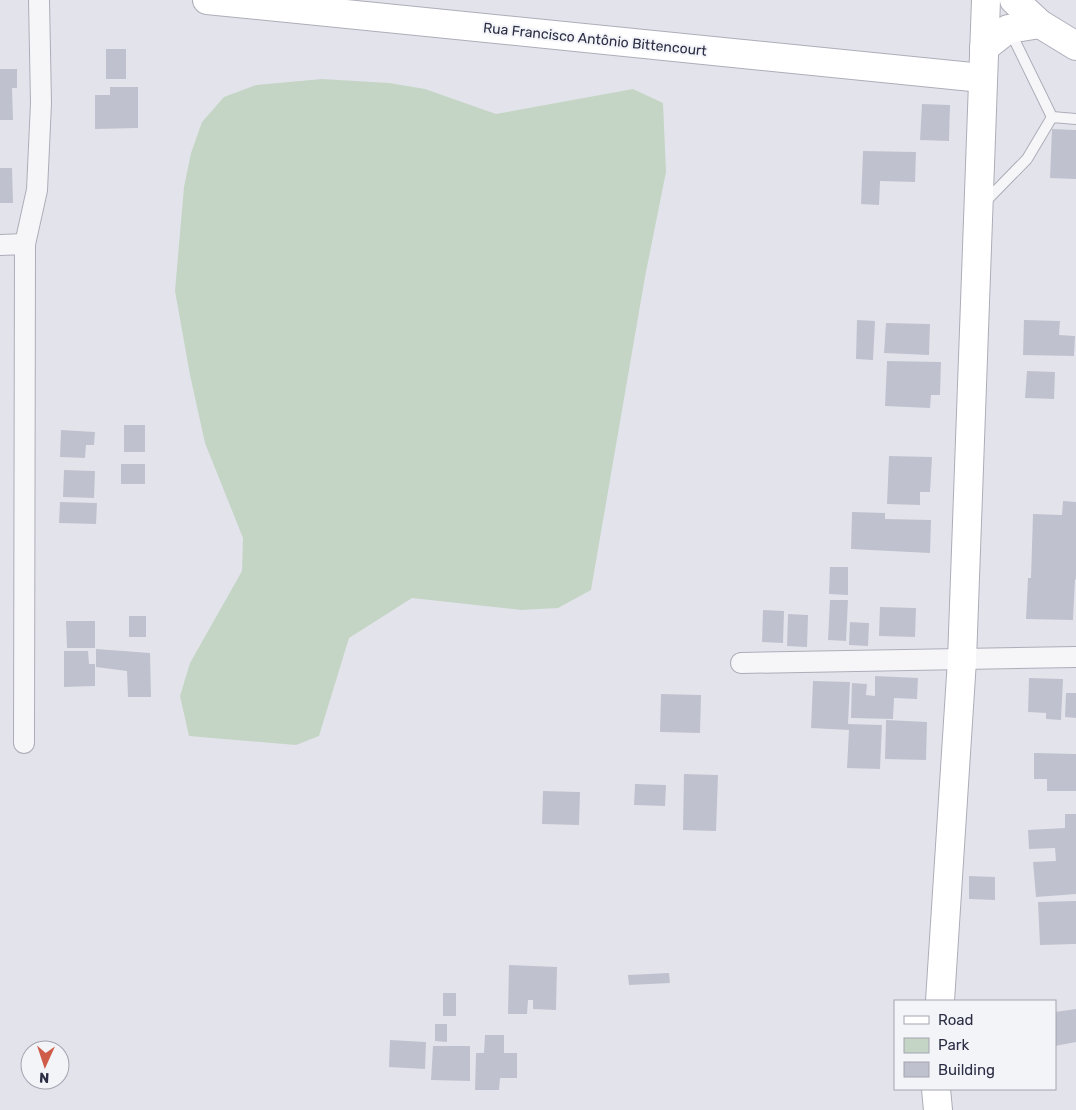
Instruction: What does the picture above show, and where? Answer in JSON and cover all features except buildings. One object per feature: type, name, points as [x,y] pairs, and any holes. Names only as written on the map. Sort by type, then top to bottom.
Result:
[{"type":"street","points":[[24,742],[25,244],[37,190],[41,103],[39,0]]},
{"type":"street","name":"Rua Francisco Antônio Bittencourt","points":[[207,0],[982,78]]},
{"type":"street","points":[[940,1000],[962,660],[986,0]]},
{"type":"street","points":[[1014,0],[1040,24],[1076,46]]},
{"type":"street","points":[[984,48],[1008,29],[1040,24]]},
{"type":"street","points":[[0,245],[25,244]]},
{"type":"street","points":[[741,664],[1076,657]]},
{"type":"street","points":[[936,1090],[938,1110]]},
{"type":"lane","points":[[1008,29],[1052,117]]},
{"type":"lane","points":[[1052,117],[1076,119]]},
{"type":"lane","points":[[978,210],[1027,159],[1052,117]]},
{"type":"green space","points":[[322,79],[389,83],[425,89],[496,114],[633,89],[663,103],[666,172],[645,277],[591,590],[558,608],[521,610],[412,598],[349,638],[319,736],[296,745],[189,736],[180,696],[190,663],[242,571],[243,538],[205,443],[190,375],[175,291],[184,187],[191,153],[202,122],[224,97],[256,85]]}]
